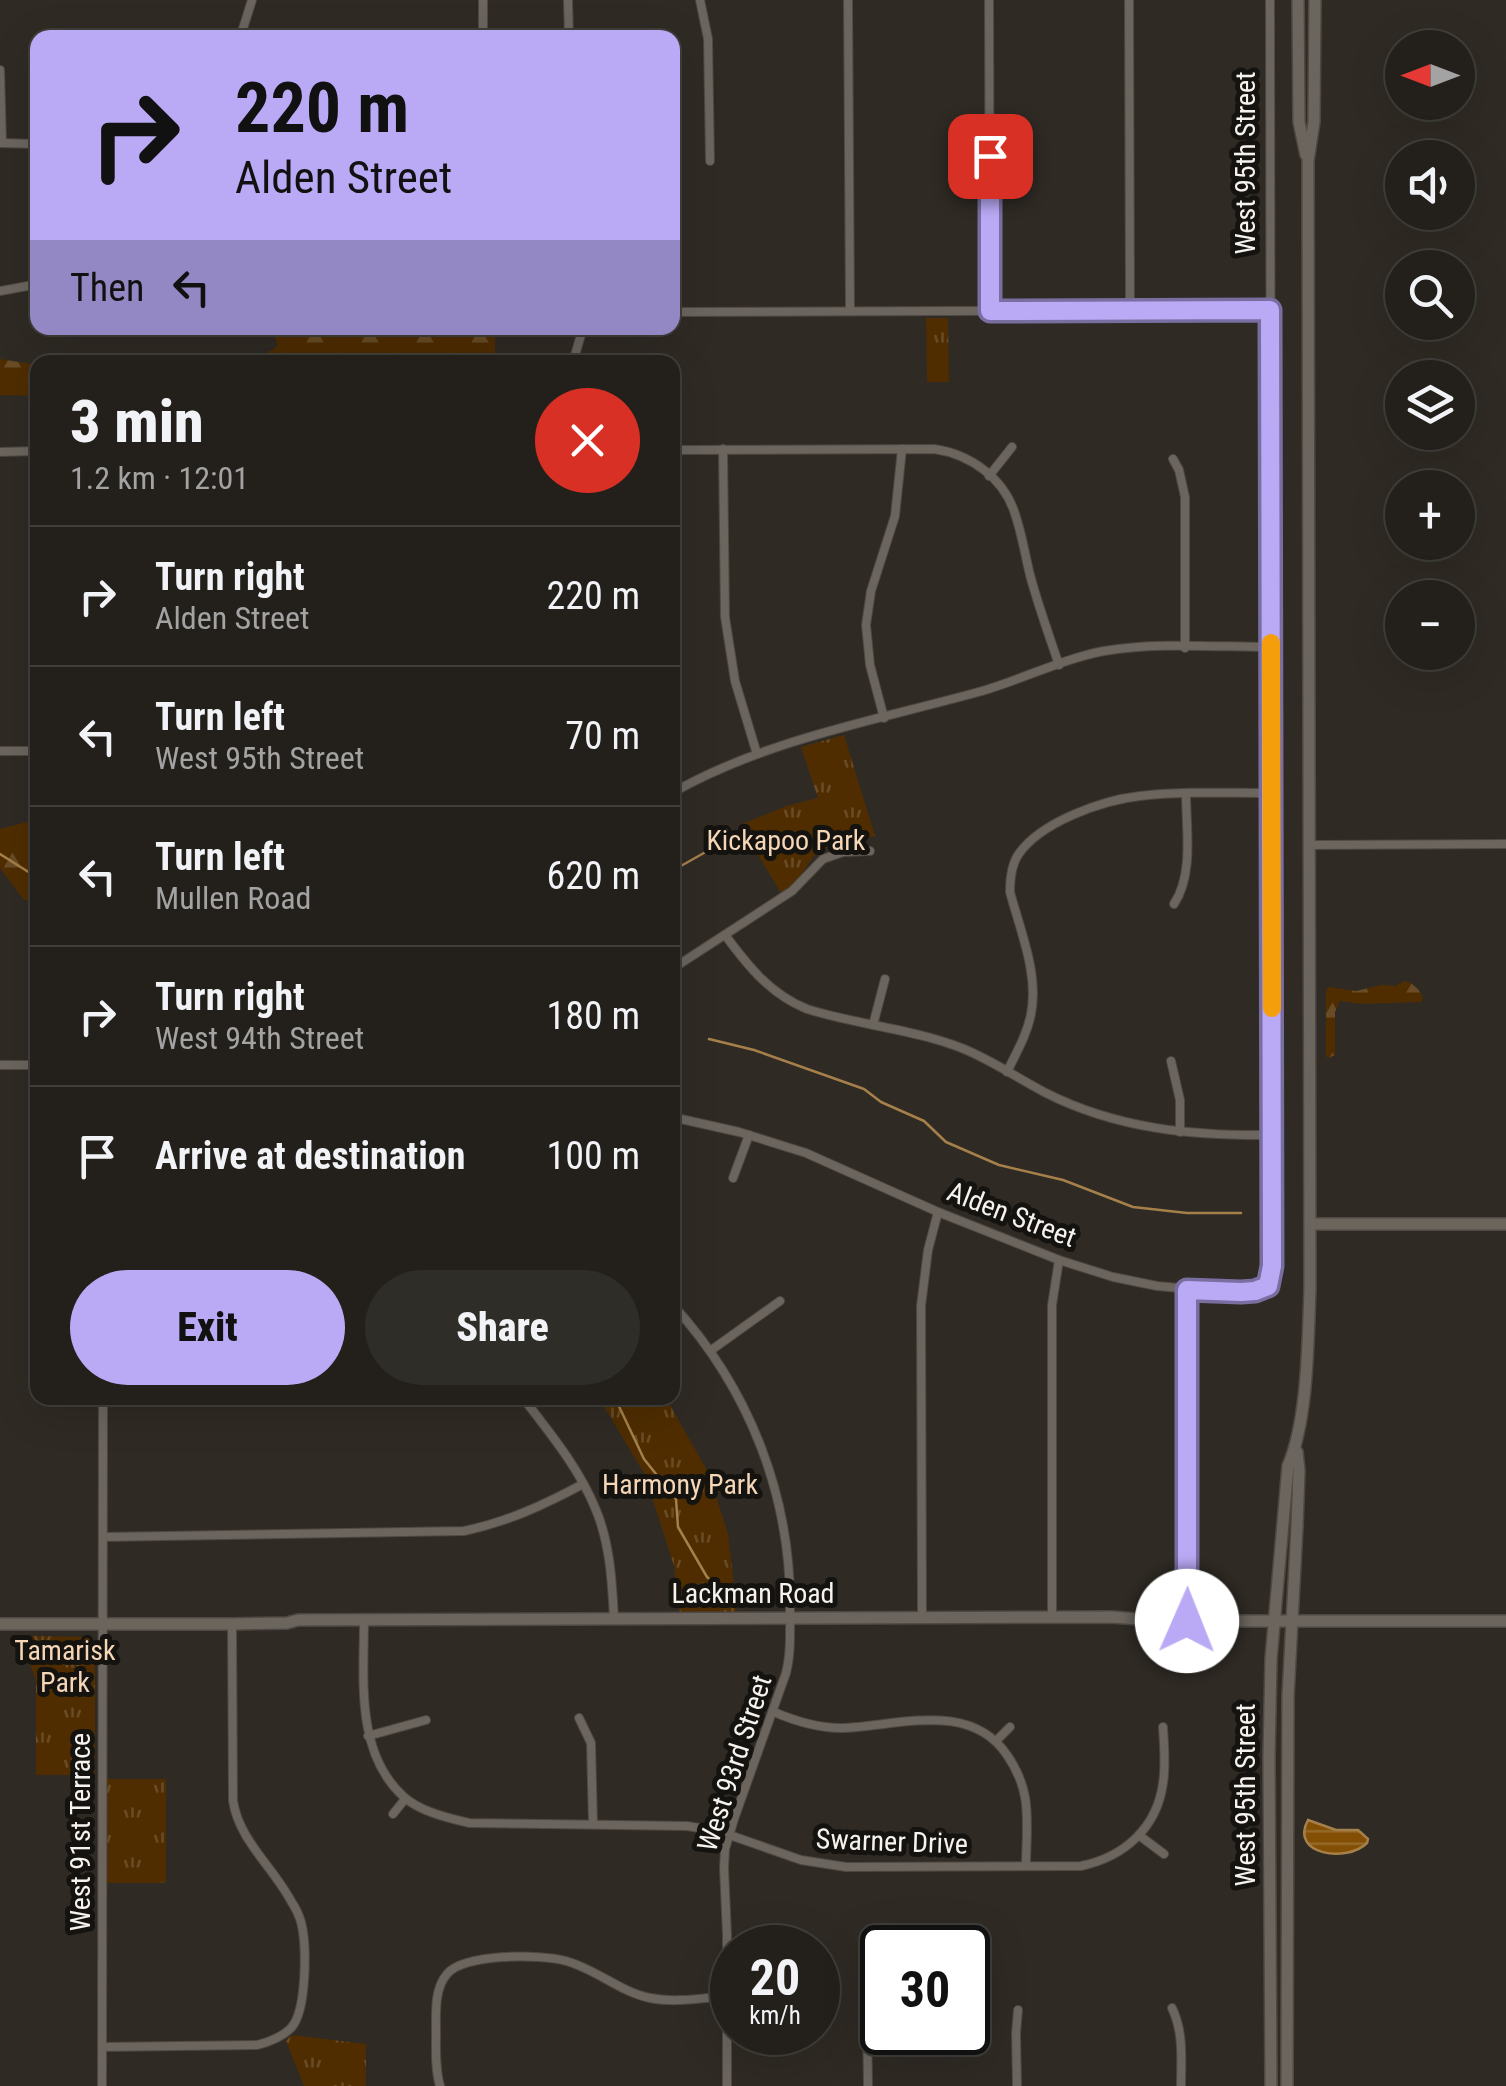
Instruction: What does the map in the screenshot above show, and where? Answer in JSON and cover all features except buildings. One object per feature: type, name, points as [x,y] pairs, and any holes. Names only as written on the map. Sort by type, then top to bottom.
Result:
[{"type":"main road","name":"West 95th Street","points":[[1298,0],[1300,122],[1308,161]]},
{"type":"main road","name":"West 95th Street","points":[[1287,2086],[1289,1656],[1299,1470],[1296,1448],[1308,1340],[1310,1224],[1308,161],[1314,122],[1315,0]]},
{"type":"main road","points":[[1310,1224],[1506,1224]]},
{"type":"main road","name":"West 95th Street","points":[[1271,2086],[1269,1757],[1274,1621],[1288,1466],[1296,1448]]},
{"type":"main road","name":"Lackman Road","points":[[0,1624],[1112,1616],[1187,1621],[1506,1620]]},
{"type":"street","points":[[243,30],[252,0]]},
{"type":"street","points":[[483,0],[483,30]]},
{"type":"street","points":[[568,0],[569,30]]},
{"type":"street","points":[[700,0],[708,39],[710,161]]},
{"type":"street","points":[[848,0],[850,312]]},
{"type":"street","points":[[989,0],[990,311]]},
{"type":"street","points":[[1129,0],[1130,310]]},
{"type":"street","name":"West 95th Street","points":[[1268,1286],[1272,1266],[1270,0]]},
{"type":"street","points":[[0,70],[1,143],[30,144]]},
{"type":"street","points":[[0,291],[30,285]]},
{"type":"street","points":[[680,312],[1270,310]]},
{"type":"street","points":[[990,476],[1012,447]]},
{"type":"street","points":[[723,449],[725,617],[735,681],[757,754]]},
{"type":"street","points":[[884,718],[870,665],[866,625],[871,592],[895,516],[902,449]]},
{"type":"street","points":[[680,450],[902,449],[946,451],[973,461],[1008,498],[1015,514],[1030,578],[1059,665]]},
{"type":"street","points":[[0,452],[30,451]]},
{"type":"street","points":[[1173,458],[1185,497],[1185,648]]},
{"type":"street","points":[[680,789],[757,754],[995,687],[1104,651],[1271,647]]},
{"type":"street","points":[[0,750],[30,750]]},
{"type":"street","points":[[1007,1072],[1026,1035],[1033,994],[1010,892],[1020,852],[1036,837],[1081,812],[1136,796],[1272,793]]},
{"type":"street","points":[[1174,904],[1186,866],[1186,794]]},
{"type":"street","points":[[1310,845],[1506,844]]},
{"type":"street","points":[[680,963],[792,891],[823,859],[844,852],[870,852]]},
{"type":"street","points":[[725,935],[751,970],[796,1004],[964,1050],[1073,1105],[1112,1119],[1202,1135],[1272,1135]]},
{"type":"street","points":[[873,1025],[885,979]]},
{"type":"street","points":[[1170,1061],[1180,1100],[1180,1132]]},
{"type":"street","points":[[0,1066],[30,1065]]},
{"type":"street","name":"Alden Street","points":[[680,1119],[749,1135],[828,1162],[938,1212],[1113,1277],[1187,1290],[1241,1292],[1268,1286]]},
{"type":"street","points":[[733,1178],[749,1135]]},
{"type":"street","points":[[922,1617],[921,1306],[925,1265],[938,1212]]},
{"type":"street","points":[[1052,1617],[1052,1305],[1059,1260]]},
{"type":"street","points":[[1187,1290],[1187,1621]]},
{"type":"street","points":[[710,1350],[780,1301]]},
{"type":"street","name":"West 93rd Street","points":[[680,1314],[710,1350],[739,1396],[768,1464],[781,1510],[790,1572],[789,1660],[728,1835],[724,1868],[725,1925]]},
{"type":"street","name":"West 91st Terrace","points":[[102,2086],[103,1405]]},
{"type":"street","points":[[529,1405],[570,1461],[596,1510],[609,1558],[614,1618]]},
{"type":"street","points":[[102,1536],[464,1532],[521,1515],[583,1484]]},
{"type":"street","points":[[364,1619],[368,1736],[384,1772],[405,1798],[393,1814]]},
{"type":"street","points":[[102,2046],[272,2042],[291,2028],[303,2003],[300,1920],[291,1900],[236,1818],[232,1624]]},
{"type":"street","points":[[774,1712],[812,1725],[838,1728],[945,1720],[968,1726],[996,1741],[1016,1770],[1024,1792],[1026,1866]]},
{"type":"street","points":[[579,1718],[591,1743],[593,1824]]},
{"type":"street","points":[[368,1736],[426,1720]]},
{"type":"street","points":[[996,1741],[1010,1727]]},
{"type":"street","points":[[1163,1727],[1163,1784],[1153,1816],[1140,1836],[1164,1854]]},
{"type":"street","name":"Swarner Drive","points":[[405,1798],[438,1816],[469,1824],[677,1825],[728,1835],[802,1860],[846,1868],[1064,1867],[1094,1863],[1117,1853],[1140,1836]]},
{"type":"street","points":[[440,2086],[436,2004],[449,1971],[467,1962],[547,1958],[584,1967],[634,1994],[654,1999],[710,1997]]},
{"type":"street","points":[[1172,2008],[1181,2036],[1181,2086]]},
{"type":"street","points":[[1016,2086],[1018,2010]]},
{"type":"street","name":"West 93rd Street","points":[[728,2055],[728,2086]]},
{"type":"street","points":[[868,2055],[868,2086]]},
{"type":"green space","points":[[926,318],[948,318],[949,382],[927,382]]},
{"type":"green space","points":[[274,335],[495,335],[495,355],[264,355],[278,346]]},
{"type":"green space","points":[[0,359],[30,364],[30,396],[0,395]]},
{"type":"green space","name":"Kickapoo Park","points":[[844,735],[875,836],[826,848],[781,893],[740,825],[818,798],[801,747]]},
{"type":"green space","points":[[30,821],[30,900],[24,900],[0,868],[0,829]]},
{"type":"green space","points":[[1404,981],[1419,990],[1421,1002],[1340,1001],[1335,1012],[1335,1055],[1326,1056],[1328,987],[1356,991],[1396,986]]},
{"type":"green space","name":"Harmony Park","points":[[603,1405],[670,1405],[709,1474],[728,1534],[737,1613],[680,1614],[674,1566],[645,1475]]},
{"type":"green space","name":"Tamarisk Park","points":[[26,1636],[88,1637],[95,1646],[95,1775],[36,1775],[36,1681],[26,1652]]},
{"type":"green space","points":[[107,1779],[166,1779],[166,1883],[107,1883]]},
{"type":"green space","points":[[292,2035],[366,2044],[366,2086],[304,2086],[286,2041]]},
{"type":"shaded area","points":[[1308,1820],[1336,1830],[1358,1830],[1368,1839],[1367,1843],[1347,1853],[1323,1852],[1306,1841]]},
{"type":"waterway","points":[[680,866],[734,836]]},
{"type":"waterway","points":[[0,854],[30,873]]},
{"type":"waterway","points":[[709,1039],[754,1050],[864,1089],[881,1102],[924,1121],[946,1142],[999,1165],[1063,1180],[1133,1207],[1241,1213]]},
{"type":"waterway","points":[[618,1405],[644,1459],[676,1499],[678,1527],[707,1577],[734,1606]]},
{"type":"slow traffic","points":[[1271,643],[1272,1008]]},
{"type":"route","points":[[990,156],[990,311],[1270,310],[1272,1266],[1268,1286],[1255,1291],[1187,1290],[1187,1621]]}]
